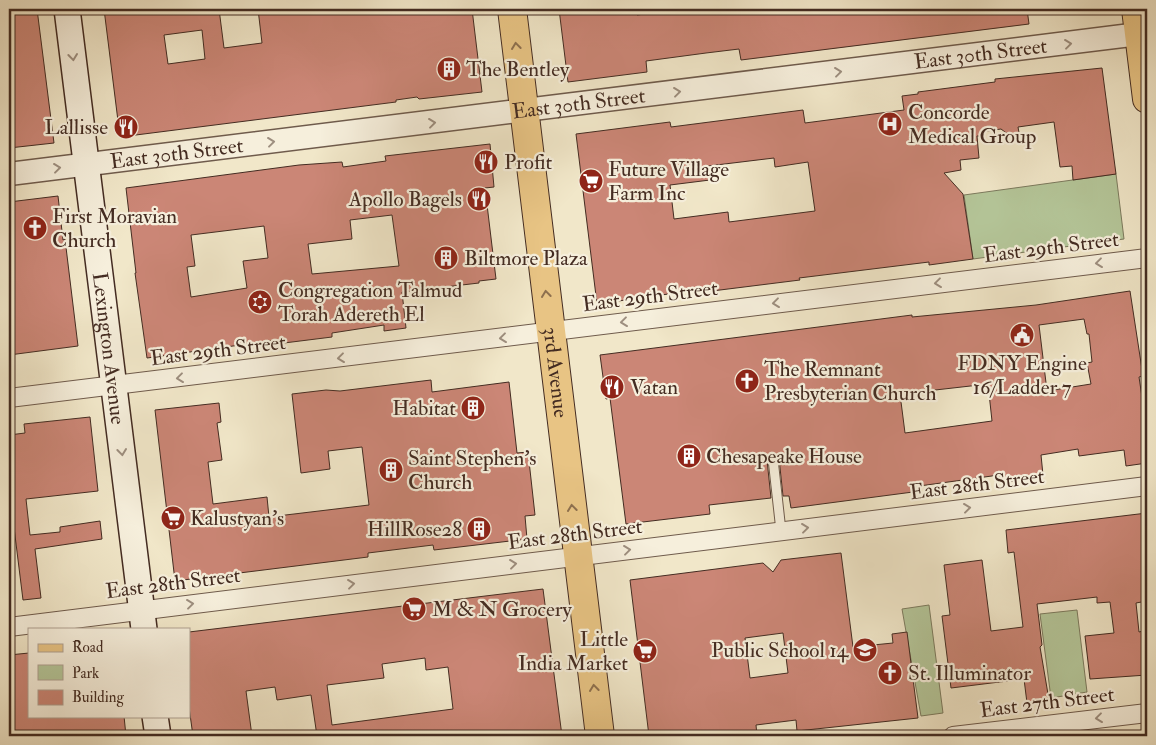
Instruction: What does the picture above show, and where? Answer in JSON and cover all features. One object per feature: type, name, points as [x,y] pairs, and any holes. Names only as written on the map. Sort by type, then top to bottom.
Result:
[{"type":"main road","name":"Lexington Avenue","points":[[67,9],[143,619]]},
{"type":"main road","name":"3rd Avenue","points":[[512,9],[600,736]]},
{"type":"main road","points":[[1141,25],[1147,99]]},
{"type":"main road","points":[[155,718],[158,736]]},
{"type":"street","name":"East 30th Street","points":[[9,174],[524,111],[1141,25]]},
{"type":"street","name":"East 29th Street","points":[[9,398],[1147,258]]},
{"type":"street","name":"East 28th Street","points":[[9,626],[143,619],[578,556],[1147,486]]},
{"type":"street","name":"East 27th Street","points":[[953,736],[1033,731],[1147,712]]},
{"type":"lane","points":[[773,459],[781,531]]},
{"type":"green space","points":[[1116,174],[1124,239],[973,259],[964,195]]},
{"type":"green space","points":[[929,605],[943,713],[921,716],[902,609]]},
{"type":"green space","points":[[1077,610],[1087,692],[1051,698],[1040,614]]},
{"type":"building","points":[[9,9],[37,9],[54,143],[9,148]]},
{"type":"building","points":[[104,9],[219,9],[224,48],[262,43],[258,9],[418,9],[418,12],[472,9],[482,92],[419,99],[417,97],[396,100],[396,102],[120,137]],"holes":[[[202,30],[205,59],[168,64],[164,35]]]},
{"type":"building","points":[[559,9],[636,9],[637,15],[683,9],[1027,9],[1029,24],[741,60],[739,49],[706,53],[646,61],[647,72],[568,82]]},
{"type":"building","points":[[1102,68],[1116,174],[1073,180],[1072,166],[1060,167],[1054,122],[1018,127],[1021,144],[1001,129],[980,132],[980,136],[977,136],[979,158],[960,160],[961,170],[944,173],[963,194],[973,259],[929,265],[929,262],[799,278],[800,280],[704,292],[704,289],[597,304],[576,134],[670,122],[671,127],[803,110],[805,123],[904,110],[902,96],[918,94],[918,92],[995,82],[995,79]],"holes":[[[774,158],[775,167],[808,162],[815,211],[729,222],[728,212],[674,219],[670,185],[710,180],[708,166]]]},
{"type":"building","points":[[490,144],[494,187],[485,188],[496,279],[479,281],[479,283],[402,292],[406,328],[384,331],[384,325],[332,333],[332,337],[276,344],[276,340],[147,358],[126,188],[299,165],[342,162],[343,167],[386,161],[385,156]],"holes":[[[392,215],[399,266],[312,274],[308,244],[352,239],[350,220]],[[264,226],[268,258],[243,261],[247,288],[191,297],[187,267],[195,266],[191,235]]]},
{"type":"building","points":[[58,196],[78,346],[9,355],[9,202]]},
{"type":"building","points":[[1130,291],[1143,376],[1139,377],[1147,431],[1147,463],[1126,466],[1124,450],[1079,456],[1078,449],[1041,455],[1043,475],[1021,477],[1021,480],[1000,483],[999,475],[912,487],[913,492],[791,508],[789,496],[783,496],[779,458],[776,454],[772,453],[767,460],[771,498],[709,505],[710,514],[626,524],[610,398],[606,399],[600,355],[912,315],[912,317],[1036,305]],"holes":[[[1084,319],[1087,334],[1089,334],[1092,362],[1087,363],[1091,384],[1047,391],[1039,325]],[[988,384],[992,421],[905,433],[900,394]]]},
{"type":"building","points":[[431,380],[432,392],[509,382],[517,453],[528,452],[535,515],[525,516],[527,539],[434,550],[433,545],[368,553],[368,557],[175,581],[155,410],[219,403],[221,422],[217,423],[222,460],[208,462],[213,504],[267,497],[269,517],[369,505],[362,447],[328,451],[330,469],[301,473],[292,394],[326,390],[340,391]]},
{"type":"building","points":[[90,417],[98,491],[26,499],[30,535],[60,532],[60,527],[100,521],[102,539],[35,549],[41,598],[23,600],[9,487],[9,435],[25,433],[24,424]]},
{"type":"building","points":[[1147,513],[1147,601],[1136,603],[1139,632],[1147,630],[1147,675],[1090,679],[1085,636],[1114,633],[1110,602],[1097,603],[1097,597],[1037,604],[1042,645],[1040,647],[1049,700],[1027,703],[1024,679],[951,688],[942,616],[950,615],[944,565],[982,560],[991,631],[1023,627],[1014,552],[1008,553],[1006,530]]},
{"type":"building","points":[[841,553],[853,647],[893,643],[892,634],[907,632],[918,718],[797,731],[796,720],[756,725],[757,736],[649,736],[630,580],[763,563],[773,572],[781,560]],"holes":[[[783,633],[788,673],[750,678],[745,638]]]},
{"type":"building","points":[[543,589],[562,736],[317,736],[311,695],[277,700],[275,687],[246,691],[252,736],[193,736],[190,714],[190,632]],"holes":[[[425,658],[426,670],[448,667],[453,709],[332,725],[327,685],[384,678],[382,664]]]},
{"type":"building","points":[[28,653],[28,718],[124,718],[126,736],[78,736],[78,733],[53,736],[9,736],[9,655]]},
{"type":"place","name":"The Bentley","points":[[449,69]]},
{"type":"place","name":"Concorde Medical Group","points":[[890,124]]},
{"type":"place","name":"Lallisse","points":[[126,127]]},
{"type":"place","name":"Profit","points":[[486,162]]},
{"type":"place","name":"Future Village Farm Inc","points":[[591,181]]},
{"type":"place","name":"Apollo Bagels","points":[[479,199]]},
{"type":"place","name":"First Moravian Church","points":[[35,228]]},
{"type":"place","name":"Biltmore Plaza","points":[[446,258]]},
{"type":"place","name":"Congregation Talmud Torah Adereth El","points":[[260,302]]},
{"type":"place","name":"FDNY Engine 16/Ladder 7","points":[[1022,335]]},
{"type":"place","name":"The Remnant Presbyterian Church","points":[[747,381]]},
{"type":"place","name":"Vatan","points":[[612,387]]},
{"type":"place","name":"Habitat","points":[[473,408]]},
{"type":"place","name":"Chesapeake House","points":[[689,456]]},
{"type":"place","name":"Saint Stephen's Church","points":[[391,470]]},
{"type":"place","name":"Kalustyan's","points":[[173,518]]},
{"type":"place","name":"HillRose28","points":[[479,529]]},
{"type":"place","name":"M & N Grocery","points":[[414,609]]},
{"type":"place","name":"Public School 14","points":[[865,650]]},
{"type":"place","name":"Little India Market","points":[[645,651]]},
{"type":"place","name":"St. Illuminator","points":[[890,673]]}]
